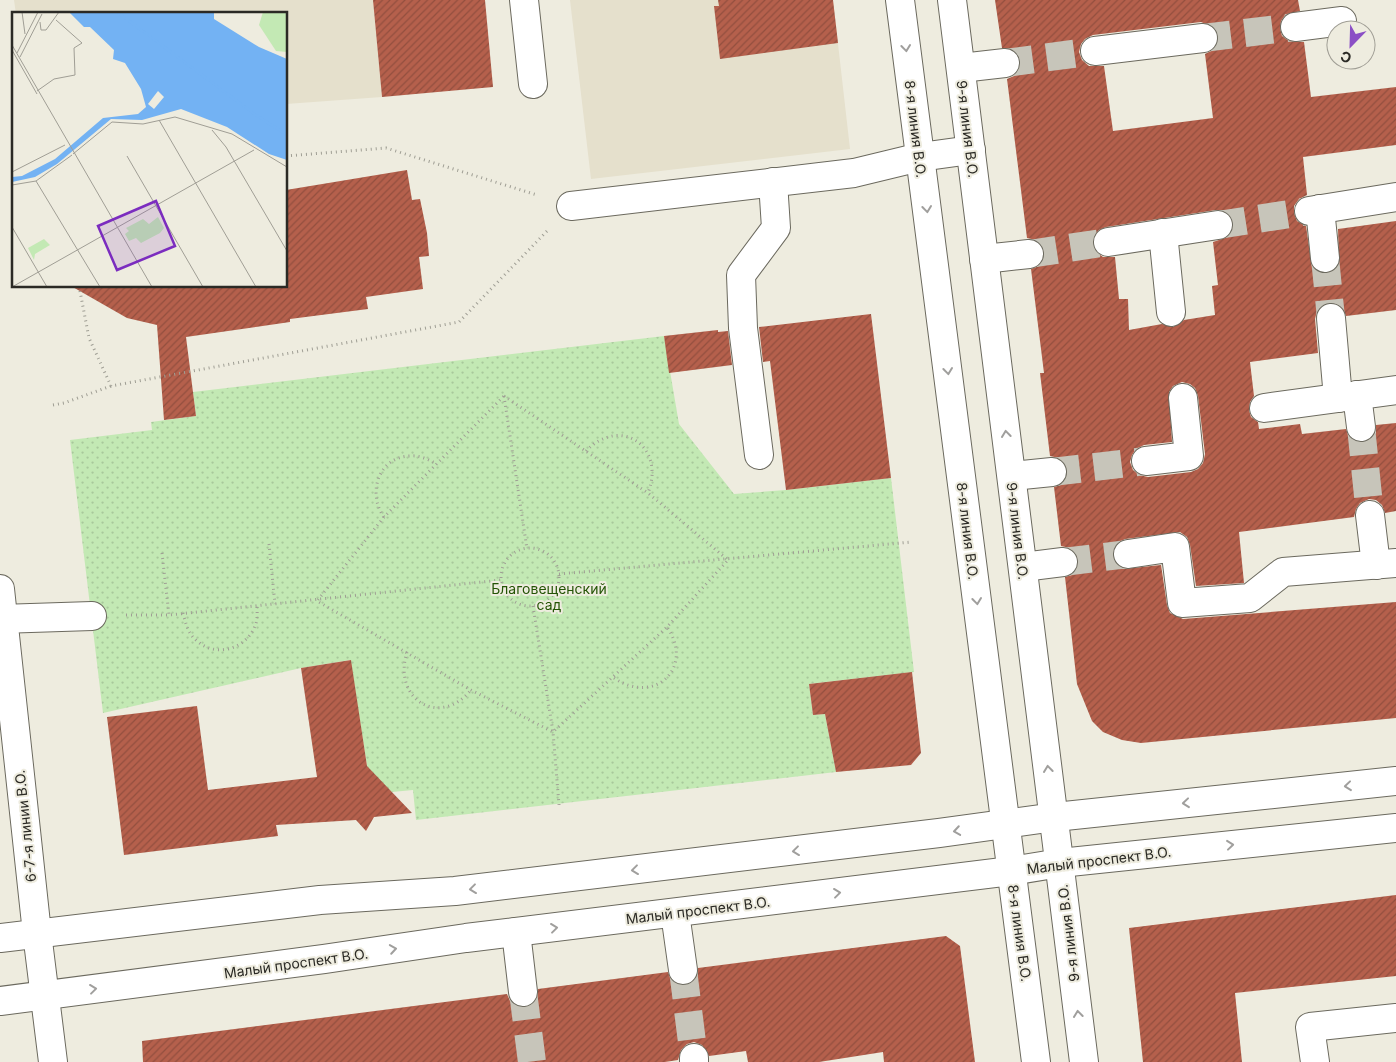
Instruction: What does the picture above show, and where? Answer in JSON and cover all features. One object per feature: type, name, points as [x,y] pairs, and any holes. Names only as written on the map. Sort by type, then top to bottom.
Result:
[{"type":"main road","points":[[524,0],[533,84]]},
{"type":"main road","name":"8-я линия В.О.","points":[[900,0],[1036,1062]]},
{"type":"main road","name":"9-я линия В.О.","points":[[952,0],[1084,1062]]},
{"type":"main road","points":[[1295,27],[1326,23]]},
{"type":"main road","points":[[1095,51],[1203,38]]},
{"type":"main road","points":[[960,68],[1005,62]]},
{"type":"main road","points":[[571,206],[864,171],[920,158],[971,150]]},
{"type":"main road","points":[[759,455],[743,328],[741,275],[776,228],[773,182]]},
{"type":"main road","points":[[1325,258],[1315,210],[1396,197]]},
{"type":"main road","points":[[1108,242],[1218,225]]},
{"type":"main road","points":[[1163,233],[1172,312]]},
{"type":"main road","points":[[984,259],[1029,254]]},
{"type":"main road","points":[[1331,318],[1348,397],[1361,427]]},
{"type":"main road","points":[[1264,408],[1396,390]]},
{"type":"main road","points":[[1146,461],[1189,456],[1183,398]]},
{"type":"main road","points":[[1012,476],[1052,472]]},
{"type":"main road","points":[[1128,554],[1175,547],[1182,603],[1250,598],[1283,572],[1386,564],[1370,515]]},
{"type":"main road","points":[[1023,567],[1063,562]]},
{"type":"main road","name":"6-7-я линии В.О.","points":[[0,589],[7,717],[53,1062]]},
{"type":"main road","points":[[2,619],[92,616]]},
{"type":"main road","points":[[0,938],[320,900],[456,891],[939,834],[1054,817],[1396,781]]},
{"type":"main road","name":"Малый проспект В.О.","points":[[0,1001],[516,932],[1011,871],[1060,863],[1396,828]]},
{"type":"main road","points":[[675,913],[683,970]]},
{"type":"main road","points":[[516,932],[523,992]]},
{"type":"main road","points":[[1315,1062],[1310,1027],[1396,1018]]},
{"type":"path","points":[[53,405],[64,403],[111,386],[459,322],[571,206],[386,148],[288,156]]},
{"type":"path","points":[[79,288],[89,338],[111,386]]},
{"type":"path","points":[[504,396],[648,493],[728,560]]},
{"type":"path","points":[[317,601],[384,518],[504,396]]},
{"type":"path","points":[[504,396],[527,549]]},
{"type":"path","points":[[586,451],[595,442],[608,436],[623,435],[637,441],[647,451],[653,465],[653,479],[648,493]]},
{"type":"path","points":[[384,518],[378,509],[375,494],[377,480],[385,467],[396,459],[411,456],[426,458],[437,464]]},
{"type":"path","points":[[559,574],[912,542]]},
{"type":"path","points":[[269,544],[275,604]]},
{"type":"path","points":[[527,549],[538,549],[548,555],[555,563],[559,574],[558,585],[553,595],[544,602],[534,606],[522,605],[512,599],[505,591],[501,580],[502,569],[508,559],[516,551],[527,549]]},
{"type":"path","points":[[162,553],[169,615]]},
{"type":"path","points":[[553,732],[667,627],[728,560]]},
{"type":"path","points":[[92,616],[169,615],[317,601],[501,580]]},
{"type":"path","points":[[317,601],[471,690],[553,732]]},
{"type":"path","points":[[183,613],[187,630],[197,641],[209,649],[224,650],[238,646],[250,636],[256,624],[257,606]]},
{"type":"path","points":[[534,606],[553,732],[560,805]]},
{"type":"path","points":[[613,678],[625,686],[640,689],[654,686],[666,678],[674,666],[677,651],[674,638],[667,627]]},
{"type":"path","points":[[407,652],[403,666],[404,681],[410,694],[422,703],[436,707],[450,706],[463,700],[471,690]]},
{"type":"shaded area","points":[[14,0],[373,0],[382,97],[288,104],[288,12],[16,12]]},
{"type":"shaded area","points":[[570,0],[833,0],[850,149],[591,179]]},
{"type":"green space","name":"Благовещенский сад","points":[[664,336],[679,424],[734,494],[891,478],[914,672],[809,684],[813,715],[825,714],[836,772],[416,820],[413,790],[392,792],[369,778],[350,660],[301,668],[103,713],[70,440],[152,430],[151,422],[196,416],[193,392]]},
{"type":"building","points":[[373,0],[485,0],[493,87],[382,97]]},
{"type":"building","points":[[718,0],[833,0],[838,43],[720,59],[714,6],[719,6]]},
{"type":"building","points":[[995,0],[1298,0],[1300,11],[1285,15],[1281,21],[1280,28],[1282,36],[1289,41],[1304,42],[1311,97],[1396,87],[1396,145],[1303,157],[1307,195],[1299,199],[1294,206],[1294,213],[1297,221],[1306,226],[1312,267],[1318,272],[1326,274],[1334,270],[1339,264],[1338,229],[1396,221],[1396,310],[1346,316],[1343,309],[1337,304],[1330,302],[1322,305],[1317,311],[1315,319],[1318,353],[1250,362],[1254,396],[1250,402],[1249,410],[1251,417],[1258,422],[1259,429],[1300,424],[1302,434],[1346,429],[1349,437],[1354,441],[1362,442],[1371,439],[1376,433],[1376,425],[1396,423],[1396,511],[1385,513],[1382,505],[1376,500],[1369,499],[1360,503],[1354,517],[1239,532],[1244,583],[1196,586],[1190,545],[1187,537],[1180,532],[1125,539],[1114,548],[1113,556],[1116,563],[1123,569],[1161,565],[1170,613],[1183,619],[1396,602],[1396,718],[1141,743],[1122,740],[1103,732],[1092,721],[1077,684],[1065,577],[1072,575],[1077,568],[1078,560],[1076,553],[1070,548],[1061,546],[1054,487],[1061,485],[1066,479],[1067,470],[1059,458],[1050,456],[1040,373],[1044,373],[1031,269],[1039,266],[1043,261],[1044,252],[1041,244],[1036,240],[1027,238],[1007,79],[1014,76],[1019,70],[1020,61],[1018,54],[1012,49],[1002,48]],"holes":[[[1201,22],[1215,28],[1219,37],[1217,45],[1213,50],[1205,54],[1213,118],[1113,131],[1104,66],[1089,66],[1082,60],[1079,52],[1081,44],[1085,39],[1093,35]],[[1216,210],[1223,210],[1230,215],[1233,230],[1228,237],[1213,242],[1218,285],[1212,286],[1215,315],[1184,320],[1173,327],[1162,324],[1129,330],[1128,299],[1119,299],[1115,257],[1103,257],[1096,252],[1093,244],[1094,236],[1099,230],[1106,227]],[[1182,382],[1190,384],[1195,388],[1198,396],[1205,454],[1203,463],[1198,469],[1191,472],[1148,477],[1139,475],[1133,470],[1130,462],[1136,449],[1144,445],[1172,442],[1169,392],[1173,386]]]},
{"type":"building","points":[[407,170],[412,200],[420,199],[427,233],[429,256],[419,257],[423,289],[366,297],[368,309],[290,319],[290,322],[186,337],[196,416],[164,420],[157,325],[127,318],[74,288],[288,288],[288,190]]},
{"type":"building","points":[[871,314],[891,478],[786,490],[770,361],[763,362],[759,327]]},
{"type":"building","points":[[718,330],[718,332],[728,331],[732,365],[669,373],[664,336]]},
{"type":"building","points":[[351,660],[367,766],[412,813],[374,817],[366,831],[356,820],[276,825],[278,836],[124,855],[107,717],[197,706],[208,790],[317,777],[301,668]]},
{"type":"building","points":[[912,672],[921,753],[911,765],[836,772],[825,714],[813,715],[809,684]]},
{"type":"building","points":[[1396,895],[1396,976],[1235,993],[1242,1062],[1143,1062],[1129,928]]},
{"type":"building","points":[[946,936],[960,946],[975,1062],[884,1062],[883,1052],[819,1062],[748,1062],[746,1051],[709,1056],[702,1045],[694,1042],[687,1044],[681,1050],[678,1060],[665,1062],[143,1062],[142,1041],[507,994],[510,1001],[516,1006],[525,1007],[533,1004],[537,999],[538,989],[668,972],[671,980],[677,984],[685,985],[693,982],[698,975],[698,968]]},
{"type":"tunnel","points":[[1203,38],[1295,27]]},
{"type":"tunnel","points":[[1005,63],[1095,51]]},
{"type":"tunnel","points":[[1218,225],[1309,211]]},
{"type":"tunnel","points":[[1029,254],[1108,242]]},
{"type":"tunnel","points":[[1325,258],[1331,318]]},
{"type":"tunnel","points":[[1361,427],[1370,515]]},
{"type":"tunnel","points":[[1052,472],[1146,461]]},
{"type":"tunnel","points":[[1063,562],[1128,554]]},
{"type":"tunnel","points":[[683,970],[694,1058]]},
{"type":"tunnel","points":[[523,992],[532,1062]]}]
